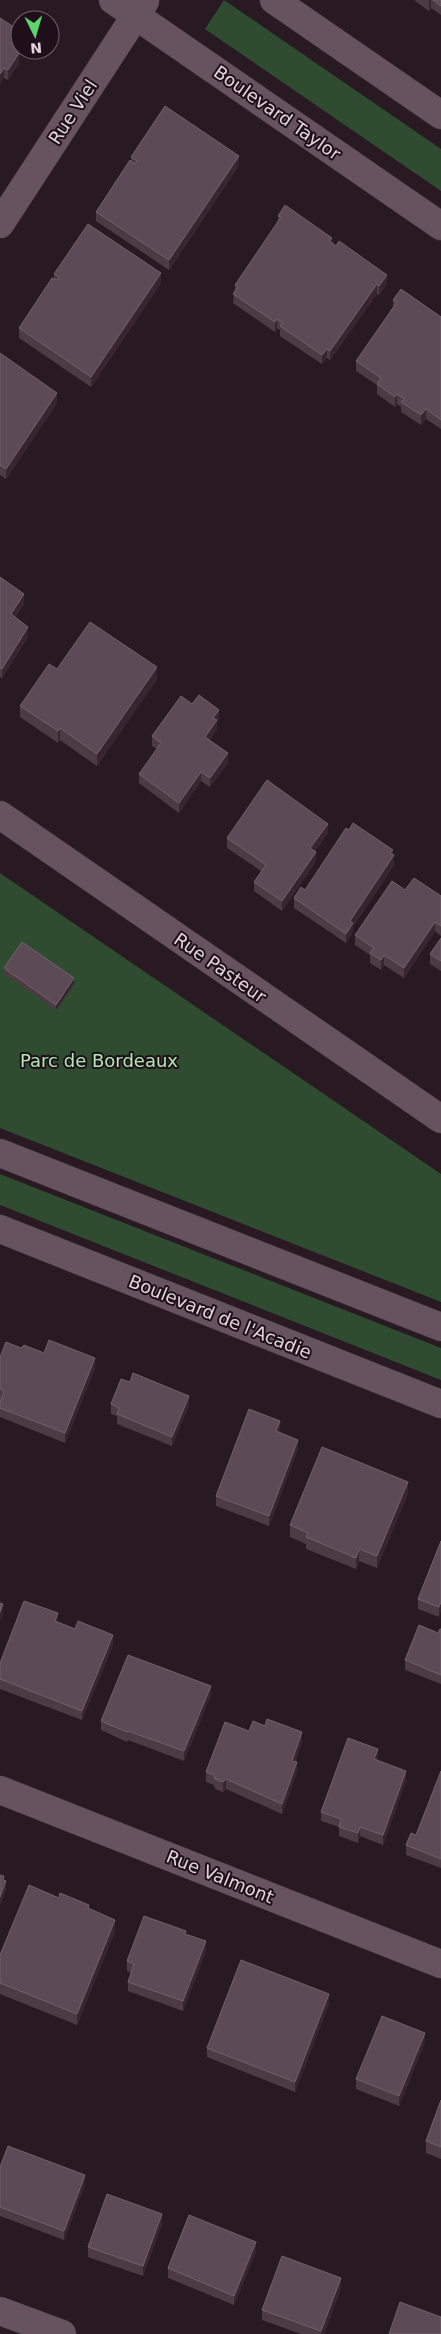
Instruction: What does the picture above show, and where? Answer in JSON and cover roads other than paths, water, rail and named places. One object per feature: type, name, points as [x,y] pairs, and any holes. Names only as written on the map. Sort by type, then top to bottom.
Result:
[{"type":"street","name":"Boulevard Taylor","points":[[113,0],[141,8],[441,226]]},
{"type":"street","points":[[274,0],[441,115]]},
{"type":"street","name":"Rue Viel","points":[[0,224],[141,8]]},
{"type":"street","name":"Rue Pasteur","points":[[0,816],[441,1119]]},
{"type":"street","points":[[0,1153],[441,1327]]},
{"type":"street","name":"Boulevard de l'Acadie","points":[[0,1229],[441,1404]]},
{"type":"street","name":"Rue Valmont","points":[[0,1790],[441,1964]]},
{"type":"street","points":[[0,2311],[62,2334]]},
{"type":"park label","name":"Parc de Bordeaux","points":[[99,1061]]}]
